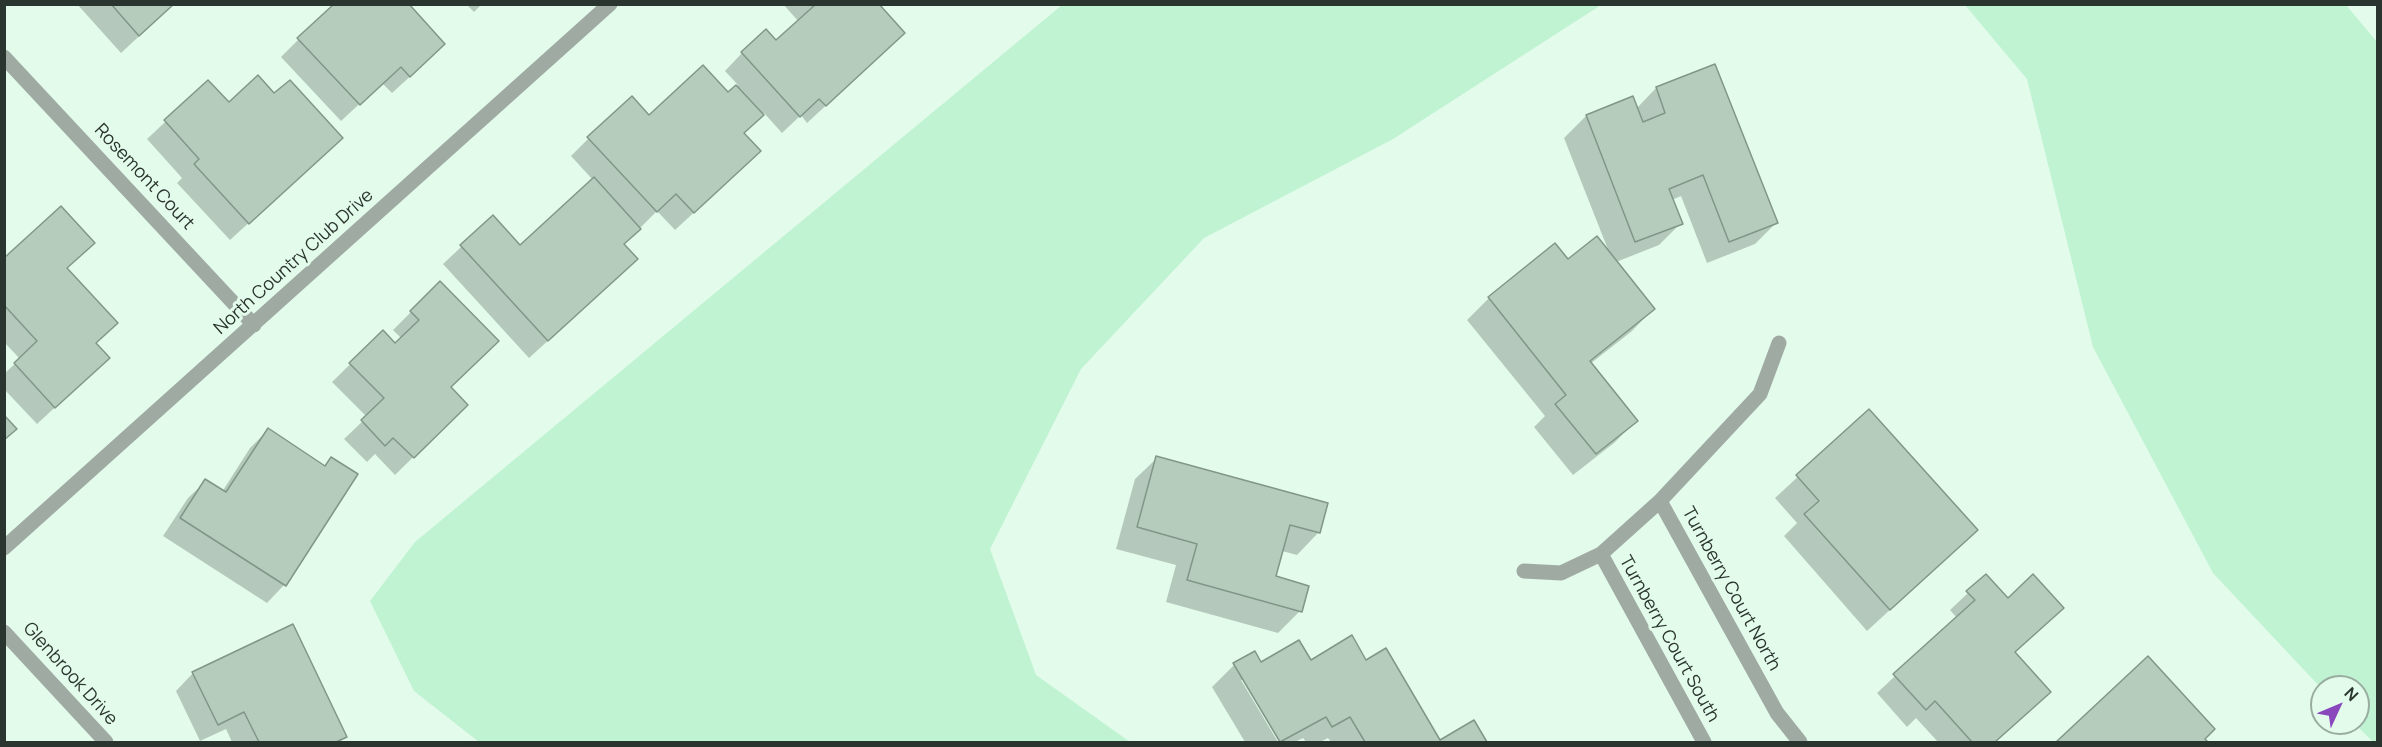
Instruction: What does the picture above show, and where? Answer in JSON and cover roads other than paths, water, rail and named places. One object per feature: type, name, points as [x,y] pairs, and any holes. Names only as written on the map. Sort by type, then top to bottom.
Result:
[{"type":"street","name":"North Country Club Drive","points":[[4,548],[610,4]]},
{"type":"street","name":"Rosemont Court","points":[[4,57],[254,325]]},
{"type":"street","name":"Turnberry Court North","points":[[1779,343],[1760,393],[1660,501],[1777,713],[1800,742]]},
{"type":"street","points":[[1524,571],[1561,573],[1600,554],[1660,501]]},
{"type":"street","name":"Turnberry Court South","points":[[1600,554],[1704,742]]},
{"type":"street","name":"Glenbrook Drive","points":[[4,632],[106,742]]}]
